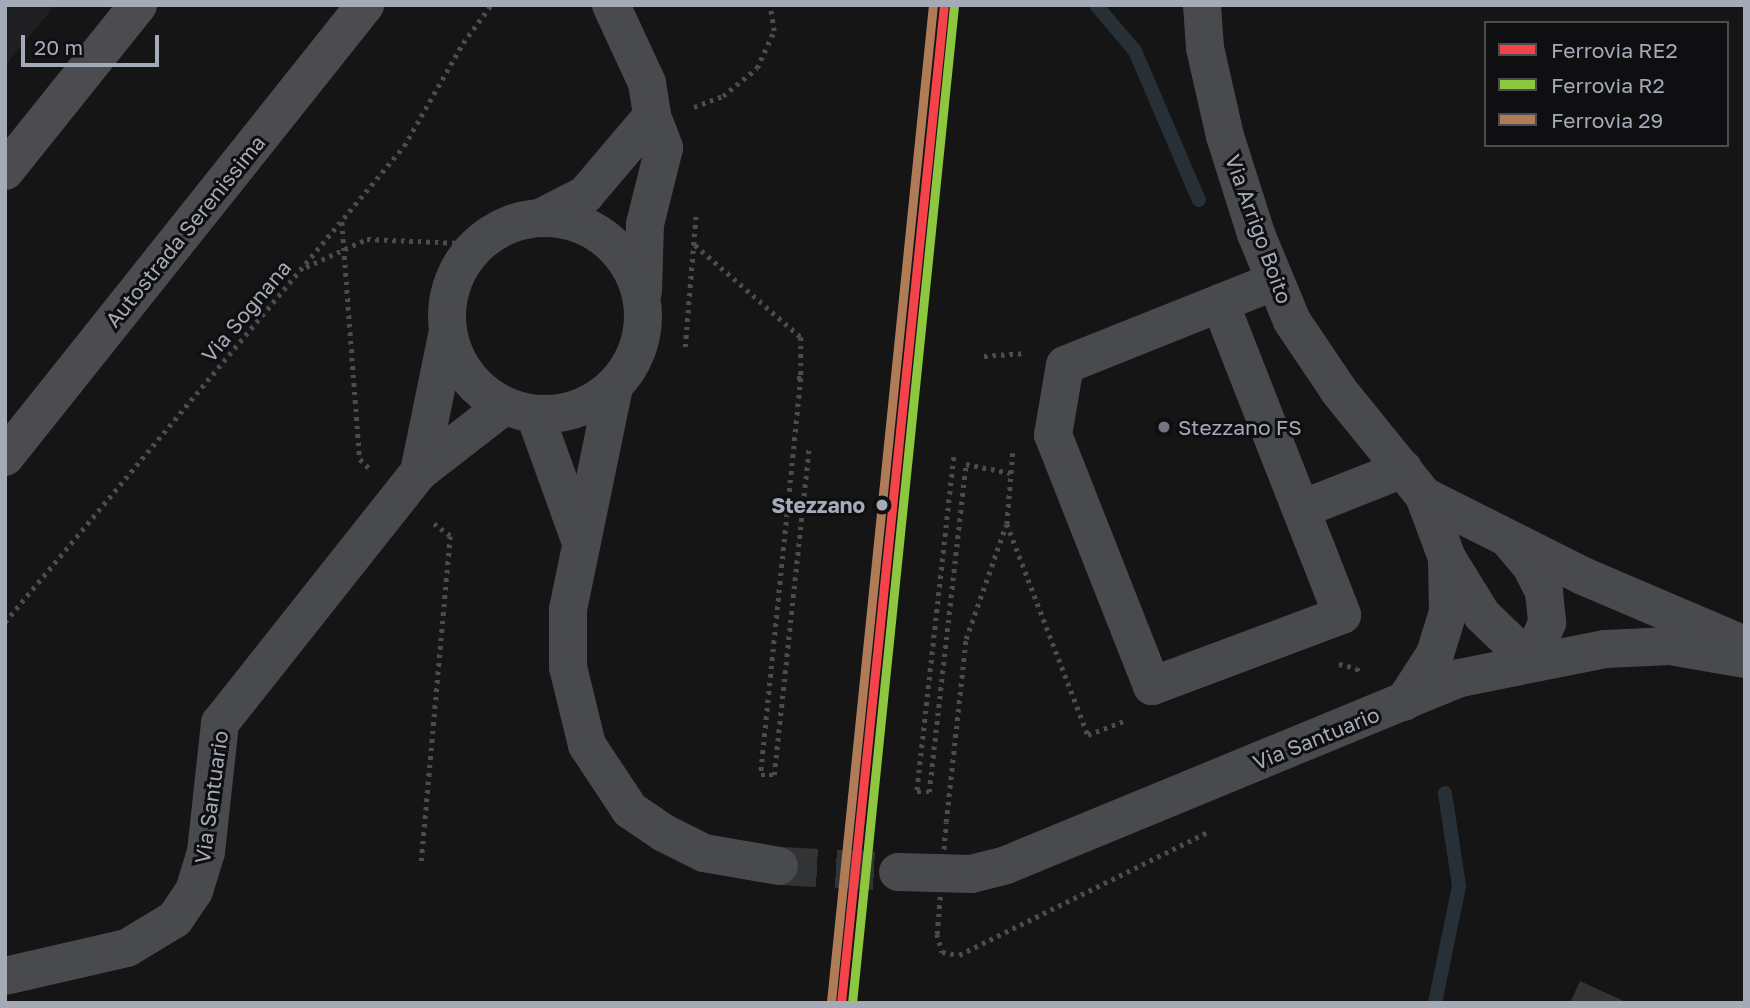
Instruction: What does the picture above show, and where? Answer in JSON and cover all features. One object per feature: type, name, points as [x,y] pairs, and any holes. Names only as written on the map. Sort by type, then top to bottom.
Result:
[{"type":"highway","points":[[5,171],[138,5]]},
{"type":"highway","name":"Autostrada Serenissima","points":[[5,457],[365,5]]},
{"type":"street","name":"Via Santuario","points":[[447,335],[458,364],[478,389],[520,410],[564,414],[590,404],[614,387],[632,363],[642,334],[642,247],[664,148],[652,116],[647,83],[611,5]]},
{"type":"street","name":"Via Arrigo Boito","points":[[1202,5],[1205,48],[1226,136],[1275,281],[1292,321],[1339,391],[1413,482],[1447,558],[1482,615],[1530,661],[1547,623],[1544,592],[1531,566],[1504,535]]},
{"type":"street","name":"Via Santuario","points":[[540,218],[585,195],[652,116]]},
{"type":"street","name":"Via Santuario","points":[[419,472],[447,335],[446,307],[453,280],[467,256],[486,236],[512,223],[540,218],[569,220],[596,232],[629,266],[643,303]]},
{"type":"street","points":[[1220,303],[1342,615],[1152,686],[1053,435],[1065,365],[1220,303],[1275,281]]},
{"type":"street","name":"Via Santuario","points":[[614,387],[568,609],[568,667],[587,745],[630,810],[664,833],[704,853],[779,866]]},
{"type":"street","name":"Via Santuario","points":[[5,976],[127,948],[175,919],[194,891],[205,852],[220,723],[419,472],[520,410]]},
{"type":"street","points":[[520,410],[581,543]]},
{"type":"street","name":"Via Arrigo Boito","points":[[1413,482],[1504,535],[1583,576],[1745,644]]},
{"type":"street","points":[[1302,509],[1413,482]]},
{"type":"street","name":"Via Arrigo Boito","points":[[1404,702],[1435,654],[1445,623],[1447,558]]},
{"type":"street","name":"Via Santuario","points":[[898,873],[971,874],[1006,865],[1460,678],[1530,661],[1605,649],[1670,646],[1745,659]]},
{"type":"path","name":"Via Sognana","points":[[5,622],[404,146],[463,43],[491,5]]},
{"type":"path","points":[[691,108],[723,96],[758,68],[774,31],[770,5]]},
{"type":"path","points":[[301,270],[367,239],[461,243],[486,236]]},
{"type":"path","points":[[694,244],[801,337],[761,775],[774,775],[809,449]]},
{"type":"path","points":[[954,457],[918,792],[929,792],[966,464],[1010,473]]},
{"type":"path","points":[[1007,524],[966,639],[937,934],[942,951],[959,956],[1212,830]]},
{"type":"shaded area","points":[[5,5],[55,5],[5,66]]},
{"type":"building","points":[[1580,981],[1628,1003],[1570,1003]]},
{"type":"waterway","points":[[1096,5],[1135,51],[1199,200]]},
{"type":"waterway","points":[[1435,1003],[1459,886],[1445,793]]},
{"type":"tunnel","points":[[779,866],[898,872]]},
{"type":"rail line","name":"29","points":[[831,1002],[933,5]]},
{"type":"rail line","name":"RE2","points":[[841,1003],[944,5]]},
{"type":"rail line","name":"R2","points":[[852,1003],[954,6]]},
{"type":"place","name":"Stezzano FS","points":[[1164,427]]},
{"type":"place","name":"Stezzano","points":[[882,505]]}]
